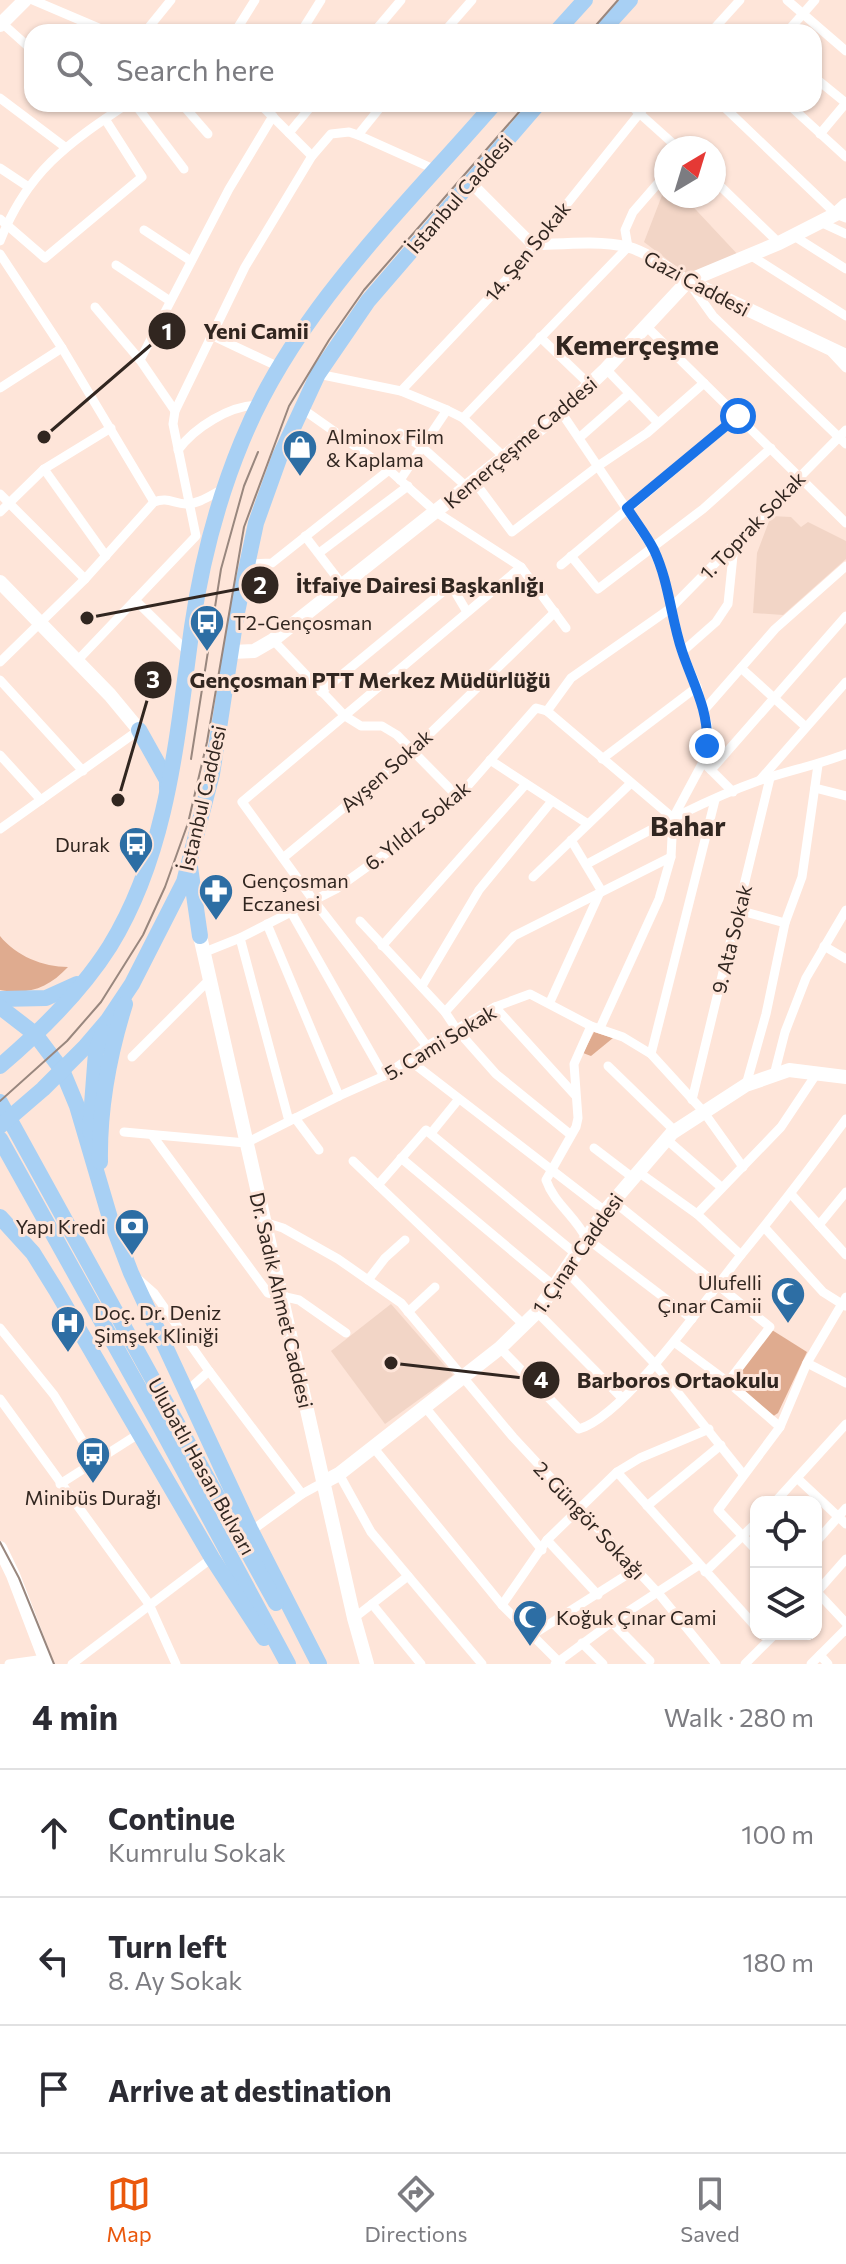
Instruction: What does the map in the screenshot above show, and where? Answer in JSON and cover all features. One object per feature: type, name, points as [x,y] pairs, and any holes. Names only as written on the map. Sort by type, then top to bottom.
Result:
[{"type":"highway","points":[[563,24],[585,0]]},
{"type":"highway","points":[[608,24],[630,0]]},
{"type":"highway","name":"İstanbul Caddesi","points":[[0,1066],[86,980],[111,944],[154,845],[167,801],[196,604],[226,488],[241,442],[258,405],[279,367],[340,281],[487,112]]},
{"type":"highway","name":"İstanbul Caddesi","points":[[0,1126],[43,1089],[108,1020],[132,984],[166,920],[190,863],[212,774],[236,617],[256,523],[280,456],[318,374],[368,301],[531,112]]},
{"type":"highway","points":[[139,730],[165,751],[176,743]]},
{"type":"highway","points":[[139,730],[167,780],[167,801]]},
{"type":"highway","points":[[190,863],[202,944]]},
{"type":"highway","points":[[166,920],[176,911],[187,910],[202,944]]},
{"type":"highway","points":[[0,999],[46,998],[86,980]]},
{"type":"highway","points":[[101,1191],[99,1134],[109,1063],[132,984]]},
{"type":"highway","points":[[0,1007],[35,1034],[62,1070],[131,1273],[251,1531],[319,1664]]},
{"type":"highway","points":[[89,1145],[96,1052],[108,1020]]},
{"type":"highway","name":"Ulubatlı Hasan Bulvarı","points":[[0,1102],[154,1378],[308,1664]]},
{"type":"highway","name":"Ulubatlı Hasan Bulvarı","points":[[0,1139],[160,1426],[287,1664]]},
{"type":"highway","points":[[0,1217],[33,1253],[212,1558],[260,1632],[287,1664]]},
{"type":"main road","points":[[1,24],[18,2]]},
{"type":"main road","name":"Kemerçeşme Caddesi","points":[[232,652],[254,651],[273,640],[344,587],[561,412],[647,327],[688,281],[843,212]]},
{"type":"main road","name":"Gazi Caddesi","points":[[688,281],[846,356]]},
{"type":"main road","points":[[0,582],[139,730]]},
{"type":"main road","name":"Dr. Sadık Ahmet Caddesi","points":[[202,944],[264,1222],[275,1294],[367,1664]]},
{"type":"main road","name":"1. Çınar Caddesi","points":[[324,1482],[339,1474],[464,1377],[537,1312],[609,1206],[670,1135],[746,1085],[789,1070],[846,1077]]},
{"type":"main road","points":[[0,1548],[46,1661]]},
{"type":"street","points":[[33,0],[89,24]]},
{"type":"street","points":[[152,24],[171,0]]},
{"type":"street","points":[[306,24],[321,0]]},
{"type":"street","points":[[381,24],[401,0]]},
{"type":"street","points":[[451,24],[472,0]]},
{"type":"street","points":[[718,24],[740,0]]},
{"type":"street","points":[[787,0],[815,24]]},
{"type":"street","points":[[794,24],[815,0]]},
{"type":"street","points":[[239,24],[251,1]]},
{"type":"street","points":[[1,24],[24,43]]},
{"type":"street","points":[[822,30],[846,51]]},
{"type":"street","points":[[820,134],[846,103],[822,84]]},
{"type":"street","points":[[0,98],[65,147]]},
{"type":"street","points":[[0,241],[4,221],[27,186],[65,147],[114,112]]},
{"type":"street","points":[[141,112],[184,169]]},
{"type":"street","points":[[189,112],[208,134]]},
{"type":"street","points":[[269,112],[312,156]]},
{"type":"street","points":[[289,133],[306,112]]},
{"type":"street","points":[[358,135],[377,112]]},
{"type":"street","points":[[731,112],[843,212]]},
{"type":"street","points":[[797,112],[846,157]]},
{"type":"street","points":[[639,113],[665,136]]},
{"type":"street","name":"14. Şen Sokak","points":[[401,391],[506,280],[639,113]]},
{"type":"street","points":[[140,360],[191,261],[273,116]]},
{"type":"street","points":[[4,221],[45,258],[142,177],[105,119]]},
{"type":"street","points":[[77,661],[196,536],[173,424],[175,411],[245,267],[312,156],[331,134],[349,132],[436,170]]},
{"type":"street","points":[[0,168],[27,186]]},
{"type":"street","points":[[470,182],[533,245]]},
{"type":"street","points":[[463,418],[628,247],[625,230],[633,212],[654,188]]},
{"type":"street","points":[[726,192],[779,243]]},
{"type":"street","points":[[820,222],[846,234]]},
{"type":"street","points":[[144,230],[191,261]]},
{"type":"street","points":[[794,236],[846,269]]},
{"type":"street","name":"Gazi Caddesi","points":[[533,245],[576,243],[628,247],[651,257],[688,281]]},
{"type":"street","points":[[0,254],[62,348],[154,502]]},
{"type":"street","points":[[750,255],[846,316]]},
{"type":"street","points":[[116,265],[170,301]]},
{"type":"street","points":[[688,281],[713,316],[844,437]]},
{"type":"street","points":[[95,307],[140,360],[175,411]]},
{"type":"street","points":[[647,327],[846,523]]},
{"type":"street","points":[[211,335],[279,367]]},
{"type":"street","points":[[540,337],[590,385]]},
{"type":"street","points":[[0,388],[62,348]]},
{"type":"street","points":[[827,348],[846,368]]},
{"type":"street","points":[[606,369],[658,423]]},
{"type":"street","points":[[318,374],[401,391],[447,410],[463,418],[504,457]]},
{"type":"street","points":[[400,433],[470,484],[512,532],[658,423],[704,383]]},
{"type":"street","points":[[579,438],[629,394]]},
{"type":"street","points":[[178,450],[189,436],[227,413],[243,406],[258,405]]},
{"type":"street","points":[[301,408],[389,470],[436,512],[521,567],[566,628]]},
{"type":"street","points":[[319,553],[404,483],[422,447],[447,410]]},
{"type":"street","points":[[561,412],[653,548],[664,577],[682,652],[705,709],[707,766],[733,792]]},
{"type":"street","points":[[561,565],[738,416]]},
{"type":"street","points":[[0,512],[44,469],[111,428]]},
{"type":"street","name":"1. Toprak Sokak","points":[[547,711],[571,678],[671,608],[800,476],[844,437]]},
{"type":"street","points":[[571,556],[598,589],[703,509],[771,448]]},
{"type":"street","points":[[44,469],[106,556]]},
{"type":"street","points":[[247,564],[272,563],[389,470]]},
{"type":"street","points":[[0,662],[85,579],[154,502],[165,498],[187,504],[196,503],[226,488]]},
{"type":"street","points":[[0,494],[85,579]]},
{"type":"street","points":[[305,536],[344,587]]},
{"type":"street","points":[[682,652],[716,622],[728,604],[734,546]]},
{"type":"street","points":[[705,709],[775,629],[846,566]]},
{"type":"street","points":[[427,1046],[314,901],[242,802],[521,567]]},
{"type":"street","points":[[321,692],[451,585],[467,612]]},
{"type":"street","points":[[135,600],[189,653]]},
{"type":"street","name":"Ayşen Sokak","points":[[283,858],[412,751],[555,612]]},
{"type":"street","points":[[692,1319],[586,1238],[579,1224],[550,1192],[546,1180],[578,1118],[574,1064],[596,1027],[659,899],[671,857],[673,818],[707,766],[846,616]]},
{"type":"street","points":[[273,640],[345,716],[361,726],[382,726],[397,735],[458,797]]},
{"type":"street","points":[[741,668],[806,727]]},
{"type":"street","points":[[0,680],[83,771]]},
{"type":"street","points":[[765,779],[846,682]]},
{"type":"street","points":[[602,759],[697,687]]},
{"type":"street","name":"6. Yıldız Sokak","points":[[202,944],[240,938],[336,889],[458,797],[536,708],[547,711]]},
{"type":"street","points":[[547,711],[673,818]]},
{"type":"street","points":[[0,829],[139,730]]},
{"type":"street","points":[[587,864],[673,818],[733,792],[846,754]]},
{"type":"street","points":[[0,755],[41,800]]},
{"type":"street","points":[[490,760],[588,824]]},
{"type":"street","points":[[746,1085],[766,1014],[785,923],[802,877],[818,765]]},
{"type":"street","name":"9. Ata Sokak","points":[[692,1100],[738,910],[765,779]]},
{"type":"street","points":[[382,946],[526,784]]},
{"type":"street","points":[[533,877],[630,784]]},
{"type":"street","points":[[815,788],[846,796]]},
{"type":"street","points":[[651,1054],[715,800]]},
{"type":"street","points":[[422,986],[479,890],[552,801]]},
{"type":"street","points":[[571,840],[601,890]]},
{"type":"street","points":[[445,1012],[514,936],[671,857]]},
{"type":"street","points":[[550,1002],[601,890]]},
{"type":"street","points":[[738,910],[785,923]]},
{"type":"street","points":[[774,1075],[785,1032],[806,978],[846,910]]},
{"type":"street","points":[[291,912],[384,1076]]},
{"type":"street","points":[[360,921],[422,986],[496,1074],[571,1135]]},
{"type":"street","points":[[267,924],[339,1096]]},
{"type":"street","points":[[240,938],[292,1119],[319,1150]]},
{"type":"street","points":[[824,946],[846,959]]},
{"type":"street","points":[[132,1057],[211,978]]},
{"type":"street","name":"5. Cami Sokak","points":[[246,1143],[384,1076],[427,1046],[495,1007],[530,994],[623,1037],[651,1054],[703,1111],[743,1167]]},
{"type":"street","points":[[495,1007],[575,1095]]},
{"type":"street","points":[[409,1060],[550,1169],[609,1206],[770,1327],[728,1382]]},
{"type":"street","points":[[608,1066],[721,1187]]},
{"type":"street","points":[[697,1214],[781,1127],[817,1073]]},
{"type":"street","points":[[432,1132],[458,1100]]},
{"type":"street","points":[[500,1348],[579,1429],[589,1427],[622,1398],[674,1342],[765,1228],[846,1119]]},
{"type":"street","points":[[378,1185],[426,1130],[432,1132],[576,1254]]},
{"type":"street","points":[[124,1132],[246,1143]]},
{"type":"street","points":[[152,1135],[275,1294],[299,1300],[346,1333]]},
{"type":"street","points":[[594,1148],[697,1214],[741,1255]]},
{"type":"street","points":[[401,1158],[554,1286]]},
{"type":"street","points":[[353,1161],[524,1325]]},
{"type":"street","points":[[819,1225],[846,1192]]},
{"type":"street","points":[[791,1194],[846,1255]]},
{"type":"street","name":"2. Güngör Sokağı","points":[[264,1222],[283,1228],[338,1259],[401,1303],[513,1437],[659,1594],[716,1664]]},
{"type":"street","points":[[750,1544],[718,1510],[780,1427],[807,1363],[844,1303],[823,1292],[765,1228]]},
{"type":"street","points":[[368,1280],[385,1258],[405,1240]]},
{"type":"street","points":[[565,1270],[655,1364],[743,1474]]},
{"type":"street","points":[[131,1273],[154,1293],[302,1494]]},
{"type":"street","points":[[408,1312],[435,1287]]},
{"type":"street","points":[[537,1312],[622,1398]]},
{"type":"street","points":[[0,1328],[54,1395],[95,1461]]},
{"type":"street","points":[[674,1342],[728,1382],[780,1427]]},
{"type":"street","points":[[807,1363],[846,1383]]},
{"type":"street","points":[[187,1391],[209,1371]]},
{"type":"street","points":[[0,1399],[149,1604],[176,1664]]},
{"type":"street","points":[[425,1407],[542,1550]]},
{"type":"street","points":[[780,1496],[846,1424]]},
{"type":"street","points":[[502,1605],[547,1540],[617,1472],[640,1458],[709,1429]]},
{"type":"street","points":[[60,1484],[140,1433]]},
{"type":"street","points":[[647,1506],[721,1445]]},
{"type":"street","points":[[373,1447],[502,1605],[558,1663],[612,1622],[702,1568],[750,1529]]},
{"type":"street","points":[[617,1472],[750,1620]]},
{"type":"street","points":[[339,1474],[371,1532],[482,1664]]},
{"type":"street","points":[[797,1478],[846,1524]]},
{"type":"street","points":[[251,1531],[324,1482]]},
{"type":"street","points":[[822,1535],[846,1508]]},
{"type":"street","points":[[547,1540],[598,1595]]},
{"type":"street","points":[[72,1664],[212,1558]]},
{"type":"street","points":[[822,1585],[846,1559]]},
{"type":"street","points":[[532,1635],[636,1569]]},
{"type":"street","points":[[354,1618],[408,1576]]},
{"type":"street","points":[[822,1598],[846,1623]]},
{"type":"street","points":[[372,1604],[421,1664]]},
{"type":"street","points":[[612,1622],[650,1661]]},
{"type":"street","points":[[811,1664],[846,1629]]},
{"type":"street","points":[[745,1664],[765,1640]]},
{"type":"street","points":[[582,1643],[603,1664]]},
{"type":"street","points":[[820,1655],[828,1664]]},
{"type":"street","points":[[9,1664],[46,1661]]},
{"type":"shaded area","points":[[657,208],[694,208],[740,257],[689,276],[644,242]]},
{"type":"shaded area","points":[[771,516],[791,517],[801,527],[808,522],[846,541],[846,559],[783,615],[753,613],[757,553]]},
{"type":"shaded area","points":[[0,936],[31,959],[68,967],[38,988],[0,990]]},
{"type":"shaded area","points":[[594,1032],[613,1038],[591,1056],[583,1053]]},
{"type":"shaded area","points":[[391,1304],[453,1375],[385,1424],[331,1351]]},
{"type":"shaded area","points":[[772,1330],[807,1352],[778,1413],[772,1417],[730,1381]]},
{"type":"tram line","points":[[597,24],[618,0]]},
{"type":"tram line","points":[[0,1101],[67,1041],[101,1002],[143,935],[165,887],[188,823],[207,742],[244,527],[289,406],[364,290],[519,112]]},
{"type":"tram line","points":[[191,759],[221,569],[244,486],[258,452]]},
{"type":"tram line","points":[[0,1542],[19,1578],[54,1664]]},
{"type":"place","name":"Yeni Camii","points":[[44,437]]},
{"type":"place","name":"Alminox Film & Kaplama","points":[[300,478]]},
{"type":"place","name":"İtfaiye Dairesi Başkanlığı","points":[[87,618]]},
{"type":"place","name":"T2-Gençosman","points":[[207,653]]},
{"type":"place","name":"Gençosman PTT Merkez Müdürlüğü","points":[[118,800]]},
{"type":"place","name":"Durak","points":[[136,875]]},
{"type":"place","name":"Gençosman Eczanesi","points":[[216,922]]},
{"type":"place","name":"Yapı Kredi","points":[[132,1257]]},
{"type":"place","name":"Ulufelli Çınar Camii","points":[[788,1325]]},
{"type":"place","name":"Doç. Dr. Deniz Şimşek Kliniği","points":[[68,1354]]},
{"type":"place","name":"Barboros Ortaokulu","points":[[391,1363]]},
{"type":"place","name":"Minibüs Durağı","points":[[93,1485]]},
{"type":"place","name":"Koğuk Çınar Cami","points":[[530,1648]]},
{"type":"district","name":"Kemerçeşme","points":[[637,344]]},
{"type":"district","name":"Bahar","points":[[688,825]]},
{"type":"route","points":[[707,746],[705,709],[682,652],[664,577],[653,548],[627,508],[738,416]]}]
